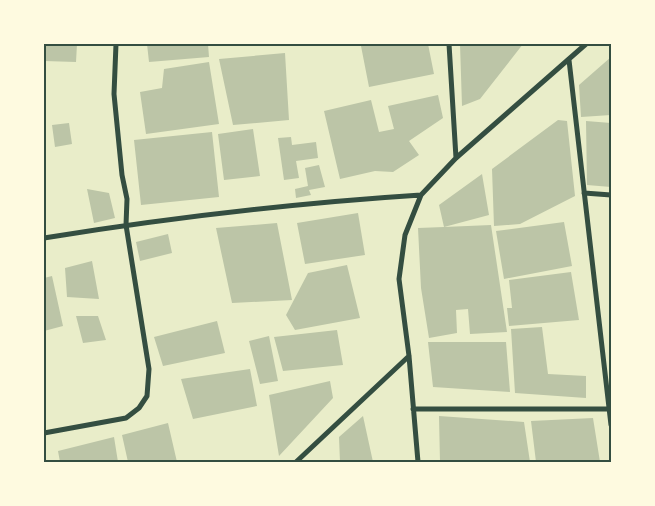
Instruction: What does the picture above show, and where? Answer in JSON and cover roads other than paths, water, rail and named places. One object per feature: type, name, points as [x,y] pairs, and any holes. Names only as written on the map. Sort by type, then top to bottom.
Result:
[{"type":"street","points":[[44,433],[126,418],[139,408],[147,396],[150,369],[126,225],[127,199],[122,175],[114,94],[116,44]]},
{"type":"street","points":[[449,44],[456,158]]},
{"type":"street","points":[[418,462],[409,356],[399,279],[405,235],[422,195],[456,158],[586,44]]},
{"type":"street","points":[[569,60],[611,425]]},
{"type":"street","points":[[584,193],[611,194]]},
{"type":"street","points":[[44,238],[126,225],[341,200],[422,195]]},
{"type":"street","points":[[296,462],[409,356]]},
{"type":"street","points":[[414,410],[610,408]]}]
